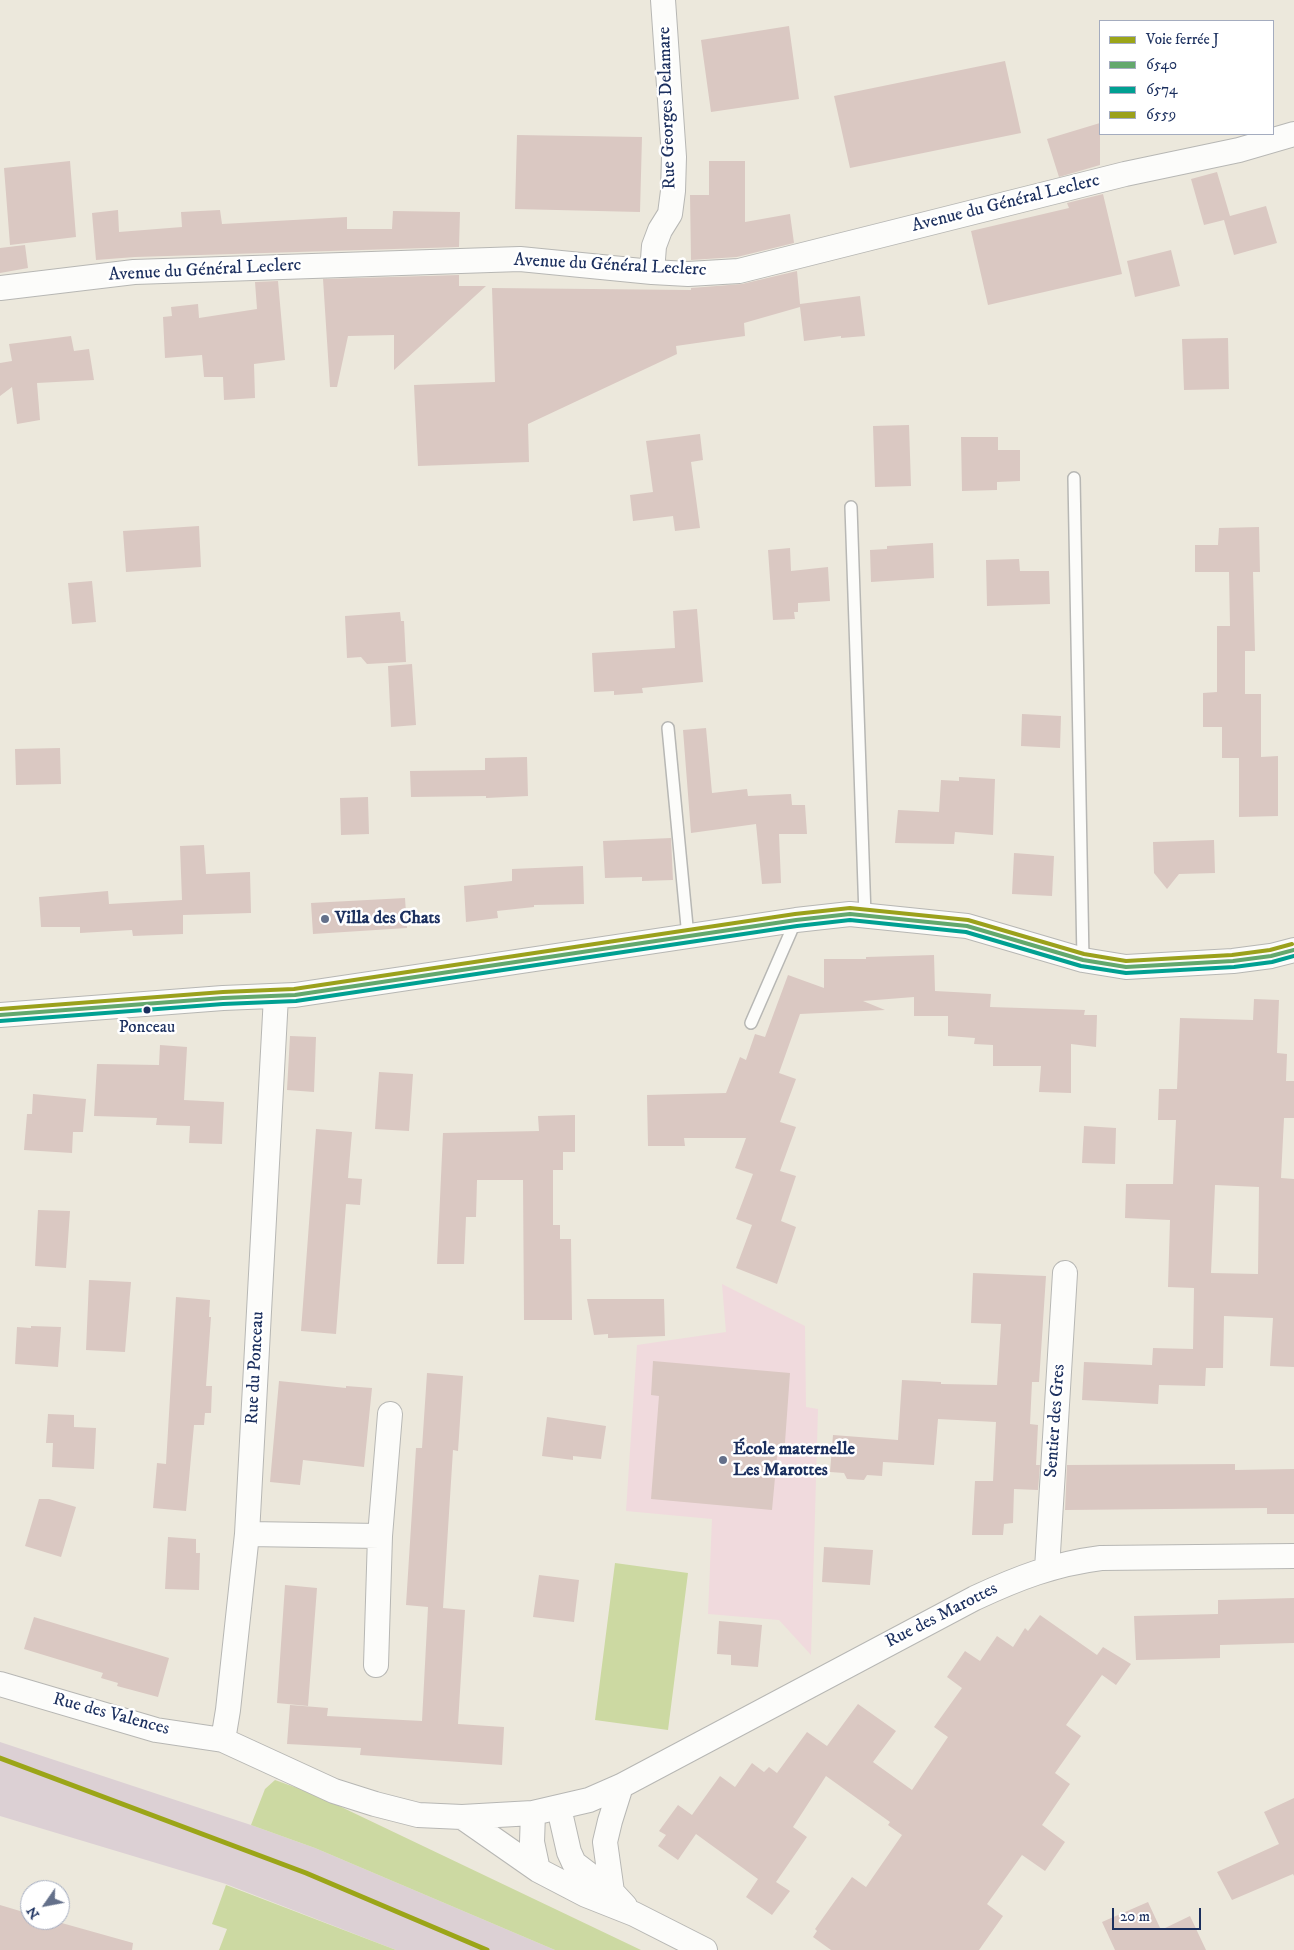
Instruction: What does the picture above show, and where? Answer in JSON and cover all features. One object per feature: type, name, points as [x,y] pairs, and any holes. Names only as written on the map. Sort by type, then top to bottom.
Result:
[{"type":"street","name":"Rue Georges Delamare","points":[[652,272],[654,246],[660,230],[670,214],[673,191],[674,157],[663,0]]},
{"type":"street","name":"Avenue du Général Leclerc","points":[[0,288],[134,272],[520,259],[688,274],[739,271],[1125,174],[1239,150],[1294,134]]},
{"type":"street","points":[[0,1015],[295,995],[796,920],[850,914],[967,926],[1083,960],[1126,967],[1233,961],[1271,956],[1294,950]]},
{"type":"street","name":"Rue du Ponceau","points":[[222,1740],[228,1710],[246,1534],[276,996]]},
{"type":"street","name":"Sentier des Gres","points":[[1047,1569],[1065,1273]]},
{"type":"street","points":[[376,1665],[380,1536],[390,1414]]},
{"type":"street","points":[[246,1534],[380,1536]]},
{"type":"street","name":"Rue des Marottes","points":[[462,1817],[532,1813],[589,1800],[621,1786],[975,1598],[1014,1580],[1047,1569],[1071,1562],[1101,1558],[1294,1556]]},
{"type":"street","name":"Rue des Valences","points":[[0,1684],[156,1730],[222,1740],[334,1791],[375,1804],[418,1814],[462,1817]]},
{"type":"street","points":[[612,1892],[605,1842],[621,1786]]},
{"type":"street","points":[[559,1808],[569,1852],[574,1863],[612,1892],[634,1914]]},
{"type":"street","points":[[532,1813],[532,1842],[538,1870]]},
{"type":"street","points":[[462,1817],[538,1870],[586,1895],[634,1914],[705,1950]]},
{"type":"lane","points":[[1074,478],[1083,960]]},
{"type":"lane","points":[[851,507],[865,916]]},
{"type":"lane","points":[[668,728],[688,937]]},
{"type":"lane","points":[[751,1022],[796,920]]},
{"type":"shaded area","name":"École maternelle Les Marottes","points":[[722,1284],[805,1326],[806,1407],[818,1409],[811,1655],[779,1620],[708,1614],[712,1519],[626,1511],[637,1345],[726,1332]]},
{"type":"shaded area","points":[[0,1742],[315,1848],[555,1950],[396,1950],[226,1884],[0,1816]]},
{"type":"green space","points":[[615,1563],[688,1573],[668,1730],[595,1720]]},
{"type":"green space","points":[[275,1780],[314,1794],[641,1950],[555,1950],[315,1848],[251,1825],[265,1789]]},
{"type":"green space","points":[[226,1885],[396,1950],[219,1950],[227,1929],[212,1924]]},
{"type":"building","points":[[789,26],[799,99],[711,112],[701,40]]},
{"type":"building","points":[[1005,61],[1021,133],[850,168],[834,96]]},
{"type":"building","points":[[1099,123],[1100,165],[1059,177],[1047,139]]},
{"type":"building","points":[[517,135],[642,137],[640,212],[515,209]]},
{"type":"building","points":[[70,161],[76,237],[10,245],[4,168]]},
{"type":"building","points":[[709,161],[745,161],[745,222],[790,214],[794,243],[737,257],[691,260],[690,195],[709,195]]},
{"type":"building","points":[[1217,172],[1230,216],[1266,206],[1277,243],[1234,255],[1224,220],[1204,225],[1191,179]]},
{"type":"building","points":[[1103,194],[1122,274],[988,305],[971,231],[1069,208],[1067,203]]},
{"type":"building","points":[[118,210],[119,232],[182,227],[181,212],[220,210],[222,224],[347,217],[347,229],[392,229],[393,211],[460,212],[459,247],[135,257],[96,260],[92,213]]},
{"type":"building","points":[[25,245],[28,268],[0,273],[0,248]]},
{"type":"building","points":[[1171,250],[1180,286],[1135,297],[1127,261]]},
{"type":"building","points":[[797,271],[800,304],[860,296],[865,336],[841,338],[841,336],[804,341],[800,307],[744,323],[745,336],[676,346],[677,354],[528,424],[529,462],[418,466],[414,385],[495,382],[492,288],[691,290],[691,288],[742,284]]},
{"type":"building","points":[[459,275],[459,286],[486,286],[394,370],[394,335],[348,336],[337,387],[330,387],[323,279]]},
{"type":"building","points":[[278,281],[285,360],[254,364],[255,398],[224,400],[223,377],[204,377],[202,355],[165,358],[163,317],[172,316],[171,307],[198,304],[199,318],[257,309],[255,282]]},
{"type":"building","points":[[71,336],[74,351],[89,349],[94,380],[37,383],[40,420],[17,424],[12,387],[0,396],[0,363],[12,361],[9,344]]},
{"type":"building","points":[[1228,338],[1229,389],[1184,390],[1182,339]]},
{"type":"building","points":[[909,425],[911,486],[875,487],[873,426]]},
{"type":"building","points":[[700,434],[703,460],[691,462],[700,528],[675,531],[673,516],[633,521],[630,495],[653,492],[646,441]]},
{"type":"building","points":[[961,437],[998,437],[998,450],[1020,450],[1020,481],[997,482],[997,490],[962,491]]},
{"type":"building","points":[[199,526],[201,567],[126,572],[123,531]]},
{"type":"building","points":[[1259,527],[1260,572],[1253,572],[1255,651],[1245,651],[1245,694],[1261,694],[1261,757],[1278,756],[1278,816],[1239,817],[1239,758],[1222,758],[1222,727],[1203,727],[1203,693],[1217,692],[1217,626],[1230,626],[1229,572],[1195,572],[1195,545],[1218,545],[1219,528]]},
{"type":"building","points":[[933,543],[934,578],[871,582],[870,550],[887,549],[887,546]]},
{"type":"building","points":[[790,548],[791,571],[828,567],[830,601],[798,603],[798,612],[794,612],[795,619],[773,620],[768,550]]},
{"type":"building","points":[[1019,559],[1020,571],[1049,571],[1050,604],[987,606],[986,560]]},
{"type":"building","points":[[92,581],[96,622],[72,624],[68,583]]},
{"type":"building","points":[[697,609],[703,682],[642,688],[643,693],[614,695],[614,691],[594,692],[592,653],[675,648],[673,611]]},
{"type":"building","points":[[400,612],[401,621],[404,621],[406,662],[367,664],[361,657],[347,658],[345,616]]},
{"type":"building","points":[[412,664],[416,725],[391,727],[388,666]]},
{"type":"building","points":[[1022,714],[1061,716],[1060,748],[1021,746]]},
{"type":"building","points":[[706,728],[712,793],[747,789],[748,796],[791,794],[792,805],[805,805],[807,834],[779,834],[781,883],[762,884],[756,824],[691,833],[683,730]]},
{"type":"building","points":[[60,748],[61,784],[16,785],[15,749]]},
{"type":"building","points":[[527,757],[528,796],[486,798],[486,796],[411,797],[410,771],[485,770],[485,758]]},
{"type":"building","points":[[959,777],[995,779],[993,835],[955,832],[954,844],[895,843],[898,810],[939,812],[941,780],[959,781]]},
{"type":"building","points":[[368,797],[369,834],[341,835],[340,798]]},
{"type":"building","points":[[671,838],[673,880],[642,881],[642,877],[605,878],[603,841]]},
{"type":"building","points":[[1214,840],[1215,873],[1179,874],[1167,889],[1154,873],[1153,842]]},
{"type":"building","points":[[204,845],[206,874],[250,872],[251,913],[183,915],[183,934],[133,936],[132,930],[80,933],[80,927],[41,927],[39,897],[108,891],[109,904],[182,900],[180,846]]},
{"type":"building","points":[[1014,853],[1054,856],[1052,896],[1012,894]]},
{"type":"building","points":[[583,866],[584,904],[534,905],[534,907],[497,911],[498,918],[466,922],[464,886],[512,881],[512,869]]},
{"type":"building","points":[[405,898],[407,928],[313,934],[311,903]]},
{"type":"building","points":[[934,955],[935,991],[991,994],[990,1007],[1085,1010],[1084,1015],[1097,1015],[1096,1047],[1071,1044],[1071,1093],[1039,1092],[1041,1066],[993,1066],[993,1045],[974,1044],[975,1038],[948,1036],[948,1016],[914,1016],[914,997],[863,1001],[885,1010],[800,1014],[779,1073],[796,1079],[780,1122],[796,1127],[780,1171],[796,1176],[781,1221],[796,1227],[777,1284],[736,1268],[752,1225],[736,1219],[753,1174],[735,1168],[746,1138],[684,1138],[685,1146],[648,1146],[647,1095],[726,1093],[740,1057],[746,1060],[755,1034],[765,1037],[788,975],[824,988],[824,959],[866,959],[866,957]]},
{"type":"building","points":[[1254,999],[1279,1000],[1277,1053],[1287,1054],[1286,1081],[1294,1081],[1294,1118],[1284,1118],[1281,1178],[1294,1179],[1294,1367],[1270,1366],[1273,1318],[1224,1316],[1223,1368],[1206,1368],[1205,1386],[1159,1385],[1158,1404],[1082,1400],[1084,1362],[1152,1365],[1153,1348],[1193,1349],[1194,1288],[1168,1287],[1170,1220],[1125,1218],[1126,1184],[1173,1184],[1176,1120],[1158,1120],[1159,1089],[1177,1089],[1180,1018],[1253,1020]],"holes":[[[1215,1185],[1259,1187],[1258,1274],[1211,1273]]]},
{"type":"building","points":[[290,1036],[316,1037],[314,1092],[287,1090]]},
{"type":"building","points":[[160,1045],[187,1047],[184,1100],[224,1102],[222,1144],[189,1143],[190,1126],[156,1125],[157,1118],[94,1116],[97,1064],[159,1065]]},
{"type":"building","points":[[379,1072],[413,1074],[409,1131],[375,1129]]},
{"type":"building","points":[[33,1094],[86,1099],[83,1132],[73,1132],[72,1153],[24,1150],[27,1114],[32,1114]]},
{"type":"building","points":[[575,1115],[575,1152],[563,1152],[563,1170],[553,1170],[553,1225],[560,1225],[560,1239],[571,1239],[572,1320],[524,1320],[523,1180],[477,1180],[476,1217],[466,1217],[464,1264],[437,1264],[443,1133],[539,1131],[538,1116]]},
{"type":"building","points":[[1084,1126],[1116,1128],[1115,1164],[1082,1163]]},
{"type":"building","points":[[316,1129],[352,1132],[348,1178],[362,1179],[360,1205],[346,1204],[336,1334],[301,1331]]},
{"type":"building","points":[[38,1210],[70,1211],[66,1268],[35,1266]]},
{"type":"building","points":[[973,1273],[1046,1276],[1039,1382],[1032,1382],[1030,1424],[1038,1425],[1036,1465],[1040,1465],[1038,1490],[1014,1489],[1013,1523],[1004,1524],[1003,1535],[972,1535],[975,1481],[993,1481],[996,1422],[938,1419],[934,1465],[883,1462],[882,1476],[867,1475],[864,1480],[847,1479],[844,1473],[830,1472],[833,1435],[898,1440],[902,1380],[941,1382],[941,1384],[997,1385],[1001,1324],[971,1323]]},
{"type":"building","points":[[89,1280],[131,1282],[125,1352],[86,1350]]},
{"type":"building","points":[[176,1297],[210,1300],[209,1317],[211,1317],[206,1386],[212,1386],[211,1413],[205,1413],[204,1425],[194,1425],[186,1511],[153,1508],[157,1463],[166,1464]]},
{"type":"building","points":[[587,1299],[664,1299],[665,1336],[608,1338],[608,1334],[594,1335]]},
{"type":"building","points":[[31,1326],[61,1327],[58,1367],[15,1364],[17,1327],[31,1328]]},
{"type":"building","points":[[653,1361],[790,1373],[784,1456],[777,1456],[772,1510],[651,1499],[659,1396],[651,1395]]},
{"type":"building","points":[[427,1373],[463,1376],[458,1451],[453,1450],[443,1608],[465,1610],[458,1724],[504,1727],[502,1765],[360,1755],[361,1748],[287,1744],[290,1705],[328,1708],[327,1716],[422,1721],[428,1607],[406,1605],[416,1448],[422,1448]]},
{"type":"building","points":[[279,1381],[346,1388],[346,1386],[372,1388],[364,1467],[303,1460],[300,1485],[270,1482]]},
{"type":"building","points":[[48,1414],[74,1415],[74,1427],[96,1428],[94,1469],[52,1467],[53,1443],[46,1443]]},
{"type":"building","points":[[547,1417],[606,1426],[601,1459],[573,1456],[573,1460],[542,1456]]},
{"type":"building","points":[[1235,1464],[1235,1470],[1294,1469],[1294,1514],[1267,1514],[1267,1508],[1065,1510],[1067,1465]]},
{"type":"building","points":[[39,1499],[49,1499],[76,1507],[61,1557],[25,1546]]},
{"type":"building","points":[[168,1537],[196,1539],[196,1553],[200,1553],[199,1590],[165,1589]]},
{"type":"building","points":[[824,1547],[873,1550],[870,1585],[822,1582]]},
{"type":"building","points":[[539,1575],[579,1580],[574,1622],[533,1617]]},
{"type":"building","points":[[285,1585],[317,1588],[308,1706],[277,1703]]},
{"type":"building","points":[[1294,1598],[1294,1643],[1220,1645],[1220,1658],[1136,1660],[1134,1616],[1218,1614],[1218,1600]]},
{"type":"building","points":[[1040,1615],[1097,1655],[1103,1647],[1131,1664],[1116,1685],[1102,1675],[1066,1725],[1081,1736],[1055,1773],[1070,1784],[1042,1825],[1065,1842],[1045,1871],[1022,1855],[987,1904],[1003,1916],[979,1950],[831,1950],[813,1937],[817,1931],[815,1929],[852,1877],[866,1887],[902,1835],[888,1825],[890,1822],[826,1776],[793,1827],[807,1837],[776,1882],[790,1891],[772,1915],[746,1897],[758,1879],[696,1834],[678,1860],[658,1846],[666,1835],[659,1831],[678,1805],[692,1815],[720,1776],[735,1787],[752,1763],[764,1772],[769,1767],[777,1773],[807,1732],[827,1746],[858,1704],[896,1731],[873,1762],[912,1790],[948,1737],[934,1727],[962,1688],[947,1677],[965,1651],[980,1661],[997,1636],[1013,1647],[1025,1628],[1028,1631]]},
{"type":"building","points":[[34,1617],[169,1658],[158,1697],[117,1686],[118,1683],[101,1678],[103,1673],[24,1649]]},
{"type":"building","points":[[719,1621],[762,1625],[758,1667],[731,1665],[731,1655],[717,1654]]},
{"type":"building","points":[[1294,1798],[1294,1876],[1293,1874],[1232,1900],[1217,1872],[1279,1844],[1264,1812]]},
{"type":"building","points":[[1148,1902],[1161,1930],[1190,1916],[1206,1950],[1115,1950],[1102,1922]]},
{"type":"building","points":[[0,1905],[20,1911],[20,1930],[70,1930],[70,1925],[133,1943],[132,1950],[0,1950]]},
{"type":"rail line","name":"J","points":[[0,1758],[306,1873],[487,1950]]},
{"type":"transit line","name":"6559","points":[[0,1009],[223,992],[294,989],[795,914],[850,908],[968,920],[1084,954],[1126,961],[1232,955],[1270,950],[1292,944]]},
{"type":"transit line","name":"6540","points":[[0,1015],[223,998],[295,995],[796,920],[850,914],[967,926],[1083,960],[1126,967],[1233,961],[1271,956],[1294,950]]},
{"type":"transit line","name":"6574","points":[[0,1021],[223,1004],[296,1001],[797,926],[850,920],[966,932],[1081,966],[1126,973],[1234,967],[1272,962],[1294,956]]},
{"type":"place","name":"Villa des Chats","points":[[325,919]]},
{"type":"place","name":"Ponceau","points":[[147,1010]]},
{"type":"place","name":"École maternelle Les Marottes","points":[[723,1460]]}]
